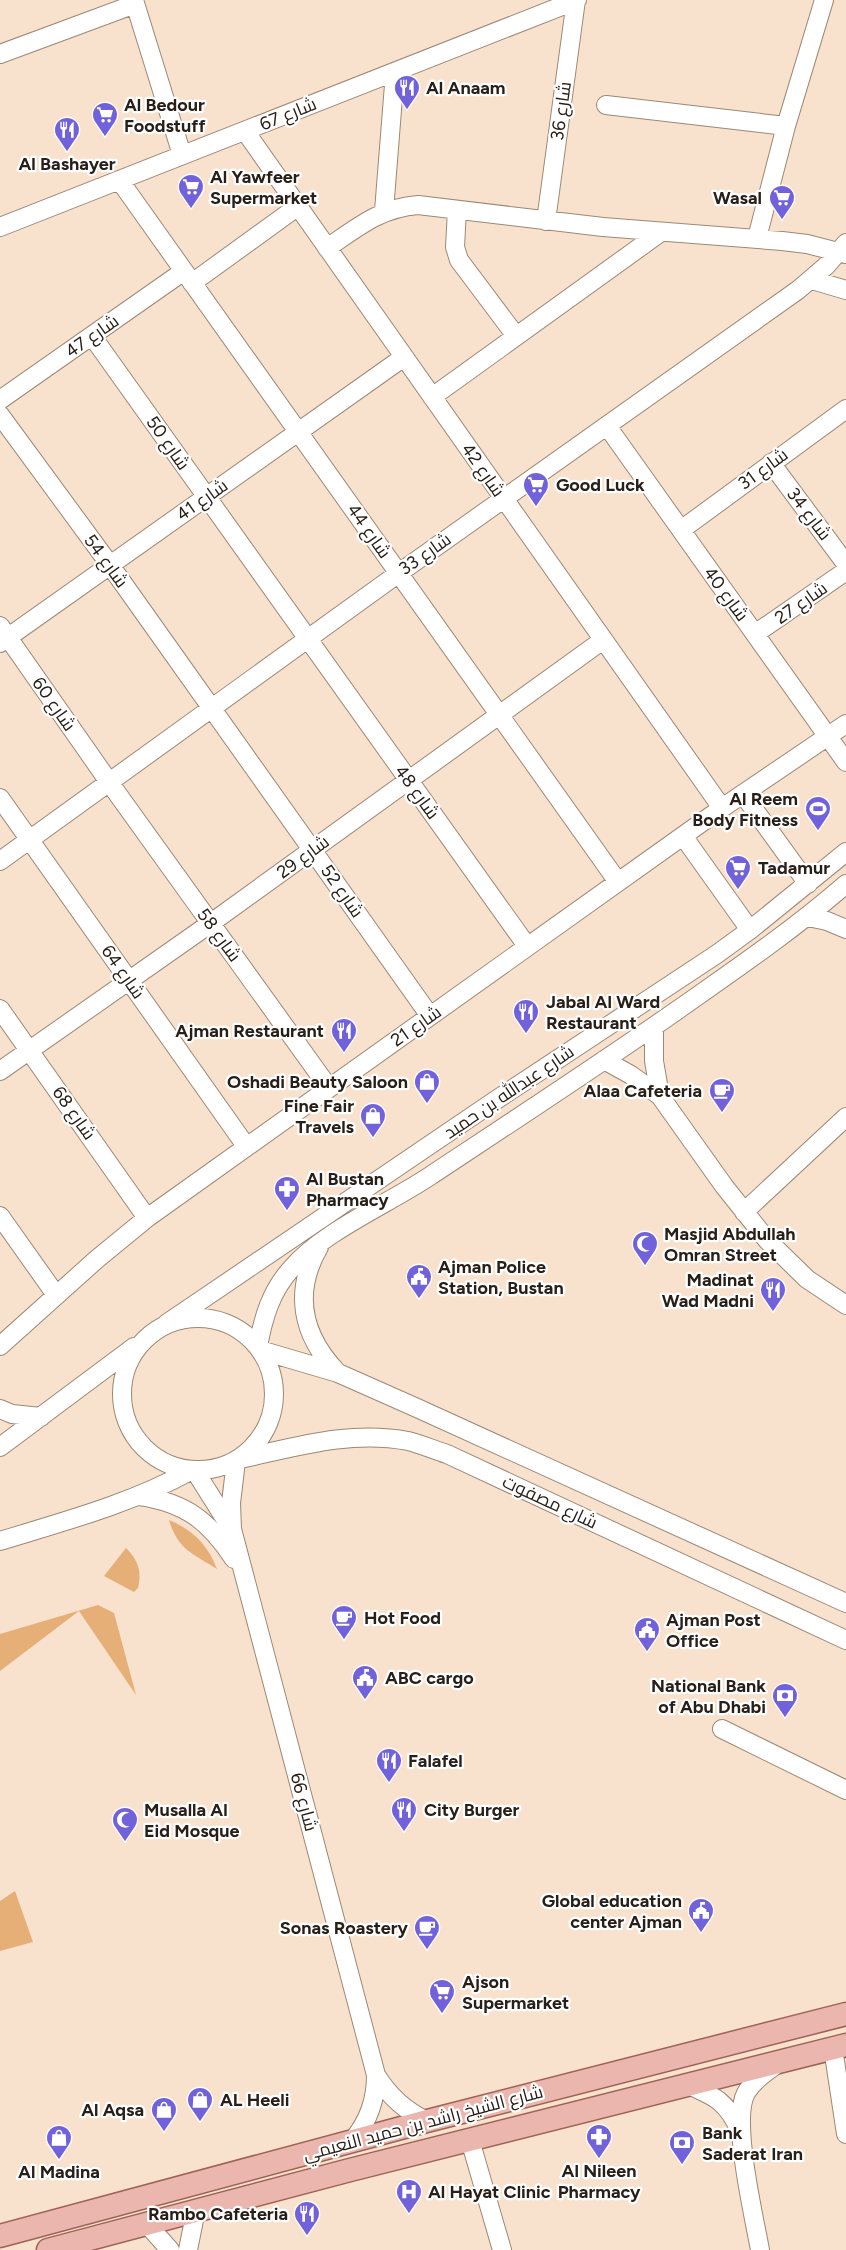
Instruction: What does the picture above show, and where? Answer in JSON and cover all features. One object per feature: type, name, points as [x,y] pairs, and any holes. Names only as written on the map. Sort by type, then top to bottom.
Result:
[{"type":"main road","name":"شارع الشيخ راشد بن حميد النعيمي","points":[[0,2235],[353,2140],[846,2014]]},
{"type":"main road","name":"شارع الشيخ راشد بن حميد النعيمي","points":[[48,2250],[839,2046]]},
{"type":"street","name":"شارع 67","points":[[0,227],[577,0]]},
{"type":"street","name":"شارع 36","points":[[546,221],[577,0]]},
{"type":"street","points":[[757,238],[786,126],[825,0]]},
{"type":"street","points":[[0,54],[135,2],[182,155]]},
{"type":"street","points":[[384,211],[395,72]]},
{"type":"street","points":[[606,105],[786,126]]},
{"type":"street","name":"شارع 42","points":[[245,131],[722,808]]},
{"type":"street","name":"شارع 44","points":[[120,181],[618,882]]},
{"type":"street","points":[[327,248],[384,211],[418,205],[546,221],[757,238],[844,250]]},
{"type":"street","name":"شارع 47","points":[[0,400],[92,336],[297,207]]},
{"type":"street","points":[[457,210],[455,247],[459,260],[516,336]]},
{"type":"street","points":[[432,397],[661,232]]},
{"type":"street","name":"شارع 33","points":[[0,861],[307,638],[812,280],[844,250]]},
{"type":"street","points":[[812,280],[846,290]]},
{"type":"street","name":"شارع 50","points":[[92,336],[307,638]]},
{"type":"street","name":"شارع 41","points":[[3,636],[110,565],[404,357]]},
{"type":"street","name":"شارع 31","points":[[681,530],[846,409]]},
{"type":"street","name":"شارع 54","points":[[0,415],[212,708]]},
{"type":"street","name":"شارع 40","points":[[607,426],[846,762]]},
{"type":"street","name":"شارع 34","points":[[771,463],[846,564]]},
{"type":"street","name":"شارع 27","points":[[755,634],[846,571]]},
{"type":"street","name":"شارع 60","points":[[3,636],[109,782]]},
{"type":"street","name":"شارع 48","points":[[307,638],[527,946]]},
{"type":"street","name":"شارع 29","points":[[0,1071],[211,923],[603,640]]},
{"type":"street","name":"شارع 52","points":[[212,708],[430,1016]]},
{"type":"street","name":"شارع 21","points":[[0,1346],[147,1218],[722,808],[846,724]]},
{"type":"street","name":"شارع 58","points":[[109,782],[329,1088]]},
{"type":"street","points":[[743,794],[808,885]]},
{"type":"street","name":"شارع 64","points":[[0,798],[246,1146]]},
{"type":"street","points":[[683,836],[750,930]]},
{"type":"street","name":"شارع عبدالله بن حميد","points":[[166,1324],[750,930],[846,852]]},
{"type":"street","name":"شارع عبدالله بن حميد","points":[[259,1348],[268,1306],[290,1269],[305,1254],[428,1177],[654,1026],[808,917],[846,884]]},
{"type":"street","points":[[808,917],[827,921],[846,929]]},
{"type":"street","name":"شارع 68","points":[[0,1009],[147,1218]]},
{"type":"street","points":[[654,1026],[654,1060],[660,1096]]},
{"type":"street","points":[[603,1060],[631,1075],[660,1096],[744,1212],[789,1264],[846,1305]]},
{"type":"street","points":[[744,1212],[846,1117]]},
{"type":"street","points":[[0,1216],[56,1295]]},
{"type":"street","points":[[322,1242],[305,1279],[303,1300],[306,1321],[313,1340],[323,1358],[338,1373]]},
{"type":"street","points":[[0,1447],[166,1324],[191,1318],[216,1320],[239,1330],[259,1348],[270,1368],[274,1388],[273,1409],[267,1428],[255,1446],[238,1460],[223,1467],[192,1471],[114,1506],[0,1541]]},
{"type":"street","points":[[145,1339],[131,1356],[124,1376],[122,1398],[126,1419],[135,1438],[150,1454],[169,1465],[192,1471]]},
{"type":"street","name":"شارع مصفوت","points":[[259,1348],[338,1373],[846,1603]]},
{"type":"street","points":[[0,1408],[12,1414],[41,1417]]},
{"type":"street","name":"شارع مصفوت","points":[[238,1460],[317,1441],[340,1438],[363,1437],[409,1442],[447,1454],[846,1640]]},
{"type":"street","name":"شارع 66","points":[[238,1460],[231,1503],[232,1529],[376,2074],[376,2089],[371,2110],[362,2129],[353,2140]]},
{"type":"street","name":"شارع 66","points":[[192,1471],[232,1529]]},
{"type":"street","points":[[140,1496],[159,1499],[194,1514],[222,1540],[243,1571]]},
{"type":"street","points":[[722,1729],[846,1790]]},
{"type":"street","points":[[839,2046],[846,2134]]},
{"type":"street","points":[[760,2250],[740,2132],[742,2103],[756,2080],[782,2060]]},
{"type":"street","name":"شارع 66","points":[[376,2074],[397,2102],[427,2121]]},
{"type":"street","points":[[686,2084],[714,2096],[725,2105],[740,2132]]},
{"type":"street","points":[[470,2140],[502,2250]]},
{"type":"street","points":[[188,2250],[196,2210]]},
{"type":"street","points":[[146,2223],[170,2250]]},
{"type":"shaded area","points":[[169,1520],[185,1528],[199,1539],[217,1569],[187,1550],[177,1538]]},
{"type":"shaded area","points":[[126,1548],[136,1561],[140,1576],[138,1588],[134,1592],[104,1576]]},
{"type":"shaded area","points":[[98,1605],[114,1613],[136,1695],[79,1611],[0,1671],[0,1634]]},
{"type":"shaded area","points":[[15,1891],[33,1942],[0,1951],[0,1901]]},
{"type":"place","name":"Al Anaam","points":[[407,111]]},
{"type":"place","name":"Al Bedour Foodstuff","points":[[105,138]]},
{"type":"place","name":"Al Bashayer","points":[[67,153]]},
{"type":"place","name":"Al Yawfeer Supermarket","points":[[191,210]]},
{"type":"place","name":"Wasal","points":[[782,221]]},
{"type":"place","name":"Good Luck","points":[[536,508]]},
{"type":"place","name":"Al Reem Body Fitness","points":[[818,832]]},
{"type":"place","name":"Tadamur","points":[[738,891]]},
{"type":"place","name":"Jabal Al Ward Restaurant","points":[[526,1035]]},
{"type":"place","name":"Ajman Restaurant","points":[[344,1054]]},
{"type":"place","name":"Oshadi Beauty Saloon","points":[[427,1105]]},
{"type":"place","name":"Alaa Cafeteria","points":[[722,1114]]},
{"type":"place","name":"Fine Fair Travels","points":[[373,1139]]},
{"type":"place","name":"Al Bustan Pharmacy","points":[[287,1212]]},
{"type":"place","name":"Masjid Abdullah Omran Street","points":[[645,1267]]},
{"type":"place","name":"Ajman Police Station, Bustan","points":[[419,1300]]},
{"type":"place","name":"Madinat Wad Madni","points":[[773,1313]]},
{"type":"place","name":"Hot Food","points":[[344,1641]]},
{"type":"place","name":"Ajman Post Office","points":[[647,1653]]},
{"type":"place","name":"ABC cargo","points":[[365,1701]]},
{"type":"place","name":"National Bank of Abu Dhabi","points":[[785,1719]]},
{"type":"place","name":"Falafel","points":[[389,1784]]},
{"type":"place","name":"City Burger","points":[[404,1833]]},
{"type":"place","name":"Musalla Al Eid Mosque","points":[[125,1843]]},
{"type":"place","name":"Global education center Ajman","points":[[701,1934]]},
{"type":"place","name":"Sonas Roastery","points":[[427,1951]]},
{"type":"place","name":"Ajson Supermarket","points":[[442,2015]]},
{"type":"place","name":"AL Heeli","points":[[200,2123]]},
{"type":"place","name":"Al Aqsa","points":[[164,2133]]},
{"type":"place","name":"Al Nileen Pharmacy","points":[[599,2160]]},
{"type":"place","name":"Al Madina","points":[[59,2161]]},
{"type":"place","name":"Bank Saderat Iran","points":[[682,2166]]},
{"type":"place","name":"Al Hayat Clinic","points":[[409,2215]]},
{"type":"place","name":"Rambo Cafeteria","points":[[307,2237]]}]
